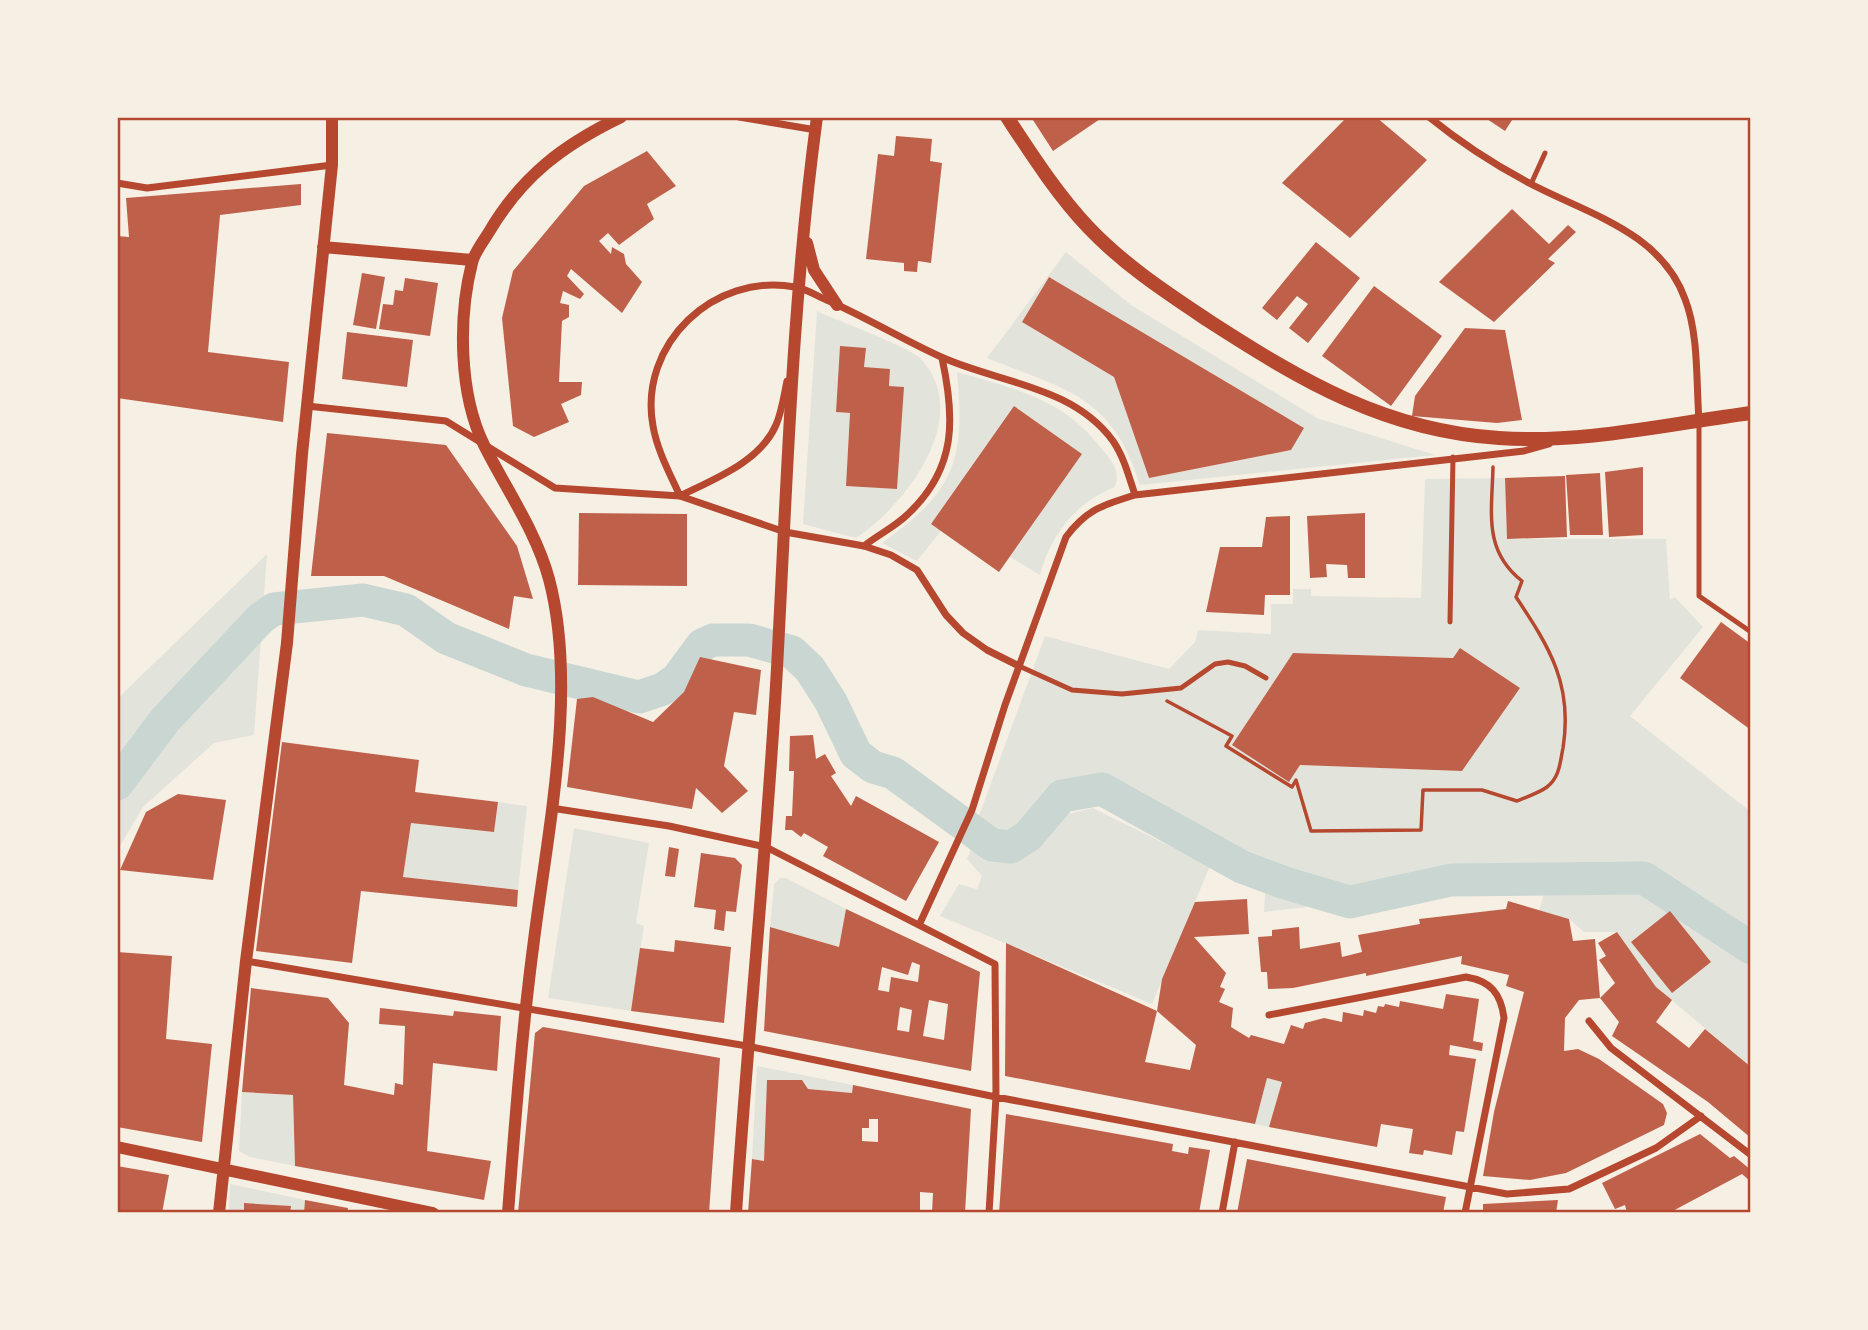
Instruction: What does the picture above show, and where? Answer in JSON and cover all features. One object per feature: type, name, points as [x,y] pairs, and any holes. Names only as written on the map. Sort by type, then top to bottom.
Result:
[{"type":"main road","points":[[1007,117],[1059,194],[1116,254],[1156,286],[1286,370],[1339,398],[1400,421],[1443,432],[1499,438],[1563,440],[1751,413]]},
{"type":"street","points":[[219,1213],[246,961],[287,643],[331,165],[332,117]]},
{"type":"street","points":[[508,1213],[525,1008],[551,808],[561,697],[558,643],[548,577],[529,528],[482,441],[463,357],[466,298],[472,260],[499,216],[533,172],[586,134],[621,117]]},
{"type":"street","points":[[736,1213],[747,1046],[766,847],[797,287],[816,124],[739,117]]},
{"type":"street","points":[[1429,117],[1463,144],[1531,184],[1639,238],[1662,260],[1685,299],[1691,322],[1699,420]]},
{"type":"street","points":[[117,183],[147,188],[331,165]]},
{"type":"street","points":[[805,229],[814,270],[837,305]]},
{"type":"street","points":[[323,247],[472,260]]},
{"type":"street","points":[[680,496],[653,426],[652,393],[660,360],[676,331],[710,302],[730,292],[763,285],[797,287],[942,358],[1042,390],[1075,409],[1112,439],[1121,454],[1135,495]]},
{"type":"street","points":[[864,546],[908,514],[938,473],[947,454],[952,424],[942,358]]},
{"type":"street","points":[[680,496],[756,453],[776,425],[792,362]]},
{"type":"street","points":[[307,406],[446,421],[555,488],[680,496],[785,531],[864,546],[891,555],[917,570],[946,615],[963,632],[987,650],[1019,666]]},
{"type":"street","points":[[920,923],[972,810],[1019,666],[1066,537],[1081,517],[1102,505],[1135,495],[1524,450],[1563,440]]},
{"type":"street","points":[[551,808],[669,826],[766,847],[920,923],[995,964],[996,1097],[989,1213]]},
{"type":"street","points":[[246,961],[747,1046],[996,1097],[1507,1194],[1569,1189],[1656,1148],[1701,1116]]},
{"type":"street","points":[[1269,1015],[1466,978],[1480,979],[1491,986],[1502,1000],[1504,1018],[1465,1213]]},
{"type":"street","points":[[1589,1021],[1611,1048],[1751,1155]]},
{"type":"street","points":[[1222,1213],[1235,1142]]},
{"type":"street","points":[[117,1147],[433,1213]]},
{"type":"lane","points":[[1531,184],[1545,153]]},
{"type":"lane","points":[[1699,420],[1699,596],[1751,632]]},
{"type":"lane","points":[[1450,622],[1453,457]]},
{"type":"lane","points":[[1019,666],[1072,690],[1122,694],[1181,688],[1214,664],[1228,662],[1245,666],[1266,678]]},
{"type":"path","points":[[1150,692],[1232,736],[1226,746],[1292,787],[1296,780],[1311,831],[1421,830],[1423,790],[1482,790],[1517,801],[1547,787],[1559,773],[1567,720],[1566,701],[1558,668],[1516,597],[1522,581],[1506,568],[1494,549],[1493,453]]},
{"type":"shaded area","points":[[1066,252],[1131,305],[1317,418],[1435,455],[1140,485],[1129,455],[1100,414],[1063,389],[987,358]],"holes":[[[1049,277],[1303,427],[1291,450],[1149,478],[1114,377],[1022,322]]]},
{"type":"shaded area","points":[[817,311],[888,341],[920,358],[935,381],[940,406],[937,431],[927,457],[913,482],[875,523],[856,538],[803,524]],"holes":[[[840,347],[865,348],[864,367],[890,369],[889,386],[904,387],[897,489],[846,485],[850,413],[836,412]]]},
{"type":"shaded area","points":[[957,372],[1018,390],[1054,407],[1087,432],[1114,466],[1117,476],[1115,487],[1088,502],[1067,522],[1051,546],[1040,575],[1010,557],[1082,454],[1014,406],[931,524],[941,531],[917,561],[882,543],[926,506],[950,471],[959,428]]},
{"type":"shaded area","points":[[1505,478],[1507,539],[1666,539],[1670,600],[1675,597],[1703,627],[1630,716],[1751,812],[1751,1067],[1656,987],[1617,932],[1584,932],[1569,919],[1539,911],[1544,893],[1636,889],[1748,958],[1745,947],[1644,878],[1451,880],[1350,902],[1264,912],[1266,876],[1242,867],[1102,789],[1062,796],[1013,840],[1005,835],[996,838],[976,824],[1045,636],[1169,669],[1195,642],[1198,630],[1271,634],[1271,604],[1293,604],[1293,589],[1311,589],[1311,596],[1421,598],[1425,479]],"holes":[[[1460,649],[1520,688],[1462,771],[1300,765],[1289,781],[1232,745],[1293,653],[1453,658]]]},
{"type":"shaded area","points":[[267,554],[254,735],[214,743],[143,807],[117,851],[117,699]]},
{"type":"shaded area","points":[[498,802],[527,806],[518,890],[403,877],[411,823],[494,832]]},
{"type":"shaded area","points":[[1093,808],[1210,866],[1152,1004],[940,916],[959,884],[977,889],[982,876],[967,859],[973,844],[1001,858],[1035,844],[1054,817]]},
{"type":"shaded area","points":[[574,828],[649,843],[636,923],[644,926],[631,1011],[548,998]]},
{"type":"shaded area","points":[[780,878],[786,878],[846,909],[839,947],[770,927],[774,884]]},
{"type":"shaded area","points":[[757,1066],[853,1085],[852,1093],[808,1089],[801,1080],[764,1161],[752,1159]]},
{"type":"shaded area","points":[[1267,1078],[1282,1082],[1269,1127],[1255,1124]]},
{"type":"shaded area","points":[[242,1092],[293,1095],[295,1166],[250,1157],[239,1151]]},
{"type":"shaded area","points":[[230,1184],[305,1200],[304,1213],[290,1213],[290,1206],[245,1203],[244,1213],[229,1213]]},
{"type":"building","points":[[1031,117],[1103,117],[1053,151]]},
{"type":"building","points":[[1347,117],[1376,117],[1427,160],[1350,238],[1282,183]]},
{"type":"building","points":[[1484,117],[1514,117],[1505,131]]},
{"type":"building","points":[[896,136],[932,139],[930,161],[942,163],[931,263],[918,261],[917,272],[904,271],[904,263],[866,259],[878,154],[894,156]]},
{"type":"building","points":[[647,151],[676,186],[647,204],[654,219],[619,245],[608,233],[599,241],[611,254],[612,247],[624,254],[626,264],[642,282],[622,313],[571,269],[567,276],[584,294],[580,299],[563,291],[560,303],[569,305],[569,317],[562,321],[559,382],[582,382],[581,395],[561,404],[569,422],[534,437],[513,426],[502,318],[513,271],[584,186]]},
{"type":"building","points":[[301,184],[301,205],[220,215],[208,352],[289,362],[283,422],[117,398],[117,236],[129,237],[126,198]]},
{"type":"building","points":[[1512,209],[1549,244],[1568,225],[1576,232],[1548,259],[1555,263],[1494,322],[1439,282]]},
{"type":"building","points":[[1316,242],[1360,278],[1308,343],[1289,328],[1308,304],[1297,296],[1277,320],[1262,308]]},
{"type":"building","points":[[362,273],[385,277],[376,329],[353,325]]},
{"type":"building","points":[[1049,277],[1304,428],[1291,450],[1149,478],[1114,377],[1022,322]]},
{"type":"building","points":[[405,278],[438,283],[430,336],[379,329],[383,304],[393,305],[395,290],[403,291]]},
{"type":"building","points":[[1374,286],[1442,336],[1391,406],[1322,356]]},
{"type":"building","points":[[1465,328],[1505,330],[1522,420],[1497,423],[1412,416],[1415,396]]},
{"type":"building","points":[[347,332],[413,340],[407,387],[342,379]]},
{"type":"building","points":[[840,346],[866,348],[864,367],[890,369],[889,386],[904,387],[897,489],[846,486],[850,413],[836,412]]},
{"type":"building","points":[[1014,406],[1082,454],[999,572],[931,524]]},
{"type":"building","points":[[327,433],[446,445],[517,546],[533,599],[514,596],[509,629],[384,576],[311,576]]},
{"type":"building","points":[[1643,467],[1643,535],[1609,537],[1605,472]]},
{"type":"building","points":[[1600,473],[1603,535],[1570,535],[1566,475]]},
{"type":"building","points":[[1565,476],[1567,537],[1507,539],[1505,478]]},
{"type":"building","points":[[579,513],[687,514],[687,586],[578,585]]},
{"type":"building","points":[[1365,513],[1365,578],[1348,578],[1347,565],[1326,564],[1327,577],[1310,578],[1307,516]]},
{"type":"building","points":[[1290,516],[1290,595],[1265,595],[1264,615],[1206,612],[1220,547],[1262,547],[1266,517]]},
{"type":"building","points":[[1721,622],[1751,644],[1751,730],[1680,678]]},
{"type":"building","points":[[1460,648],[1520,688],[1462,771],[1300,765],[1289,782],[1232,745],[1293,653],[1453,658]]},
{"type":"building","points":[[700,657],[761,670],[756,715],[734,712],[724,766],[748,791],[722,813],[696,788],[692,809],[567,787],[577,699],[593,697],[653,722],[684,692]]},
{"type":"building","points":[[813,735],[816,759],[825,754],[836,773],[831,776],[851,806],[856,796],[939,842],[906,901],[823,856],[828,847],[804,833],[801,837],[792,830],[785,830],[786,816],[792,816],[794,771],[789,771],[790,736]]},
{"type":"building","points":[[282,742],[419,760],[415,792],[498,802],[494,832],[411,823],[403,877],[518,890],[517,907],[361,891],[352,963],[256,951]]},
{"type":"building","points":[[178,794],[226,800],[213,880],[120,870],[146,812]]},
{"type":"building","points":[[669,847],[679,849],[675,877],[665,876]]},
{"type":"building","points":[[701,853],[735,858],[742,865],[736,912],[726,911],[724,931],[714,929],[716,910],[694,907]]},
{"type":"building","points":[[1247,899],[1249,934],[1194,937],[1226,973],[1220,987],[1225,989],[1219,1002],[1233,1008],[1231,1027],[1249,1038],[1251,1035],[1284,1044],[1291,1025],[1303,1029],[1305,1023],[1324,1018],[1342,1022],[1343,1012],[1363,1016],[1364,1010],[1376,1013],[1378,1006],[1384,1007],[1385,1004],[1399,1007],[1400,1001],[1443,1009],[1446,994],[1479,999],[1473,1041],[1483,1043],[1482,1051],[1450,1045],[1449,1055],[1476,1059],[1464,1132],[1456,1131],[1452,1155],[1424,1150],[1423,1155],[1409,1153],[1413,1129],[1381,1124],[1377,1147],[1269,1127],[1282,1082],[1267,1078],[1255,1124],[1005,1076],[1006,943],[1157,1011],[1162,979],[1195,902]],"holes":[[[1157,1011],[1196,1045],[1190,1070],[1145,1062]]]},
{"type":"building","points":[[1508,901],[1569,919],[1573,941],[1595,939],[1600,998],[1579,1000],[1565,1018],[1564,1051],[1578,1049],[1599,1059],[1663,1104],[1667,1113],[1664,1125],[1566,1173],[1530,1180],[1483,1176],[1494,1112],[1524,992],[1506,986],[1509,975],[1461,964],[1462,956],[1366,976],[1366,973],[1293,988],[1268,989],[1267,972],[1261,972],[1258,937],[1272,936],[1272,930],[1299,927],[1300,949],[1340,942],[1342,957],[1362,952],[1358,935],[1420,924],[1419,919],[1506,909]]},
{"type":"building","points":[[846,909],[980,972],[971,1071],[764,1031],[770,927],[839,947]],"holes":[[[912,962],[920,965],[918,982],[891,977],[889,992],[878,990],[882,967],[908,975]],[[929,1000],[948,1004],[944,1040],[923,1036]],[[900,1007],[912,1010],[909,1032],[897,1030]]]},
{"type":"building","points":[[1670,911],[1711,962],[1672,993],[1631,942]]},
{"type":"building","points":[[1617,932],[1656,987],[1672,1000],[1656,1022],[1689,1048],[1705,1029],[1751,1067],[1751,1138],[1708,1102],[1612,1036],[1619,1022],[1600,998],[1615,983],[1599,960],[1606,956],[1598,943]]},
{"type":"building","points":[[675,940],[731,947],[724,1023],[631,1011],[640,948],[674,952]]},
{"type":"building","points":[[117,952],[172,956],[166,1039],[212,1044],[202,1142],[117,1127]]},
{"type":"building","points":[[251,988],[328,998],[349,1023],[344,1085],[394,1095],[395,1083],[403,1085],[405,1026],[379,1024],[380,1008],[453,1016],[454,1011],[501,1016],[497,1071],[433,1063],[427,1151],[491,1161],[484,1200],[295,1166],[293,1095],[242,1092]]},
{"type":"building","points":[[543,1027],[720,1058],[709,1213],[518,1213],[535,1033]]},
{"type":"building","points":[[767,1080],[802,1080],[808,1089],[852,1093],[853,1085],[971,1109],[965,1213],[932,1213],[933,1193],[920,1192],[920,1213],[748,1213],[752,1159],[764,1161]],"holes":[[[869,1119],[878,1119],[878,1142],[862,1141],[862,1128],[869,1128]]]},
{"type":"building","points":[[1006,1114],[1173,1144],[1172,1151],[1188,1154],[1189,1147],[1210,1150],[1199,1213],[999,1213]]},
{"type":"building","points":[[1700,1134],[1730,1158],[1734,1156],[1751,1170],[1751,1182],[1742,1174],[1669,1213],[1627,1213],[1625,1205],[1615,1209],[1602,1183]]},
{"type":"building","points":[[1247,1159],[1446,1197],[1443,1213],[1237,1213]]},
{"type":"building","points":[[117,1166],[169,1175],[162,1213],[117,1213]]},
{"type":"building","points":[[305,1200],[348,1208],[347,1213],[304,1213]]},
{"type":"building","points":[[1558,1200],[1556,1213],[1483,1213],[1483,1204]]},
{"type":"building","points":[[244,1203],[291,1206],[290,1213],[244,1213]]},
{"type":"waterway","points":[[117,784],[165,720],[261,618],[274,609],[363,600],[406,610],[446,638],[526,670],[639,697],[663,689],[677,679],[702,645],[713,640],[749,640],[792,652],[810,669],[831,702],[856,754],[873,767],[893,773],[992,845],[1011,847],[1028,836],[1062,796],[1102,789],[1242,867],[1350,902],[1451,880],[1644,878],[1751,948]]}]
